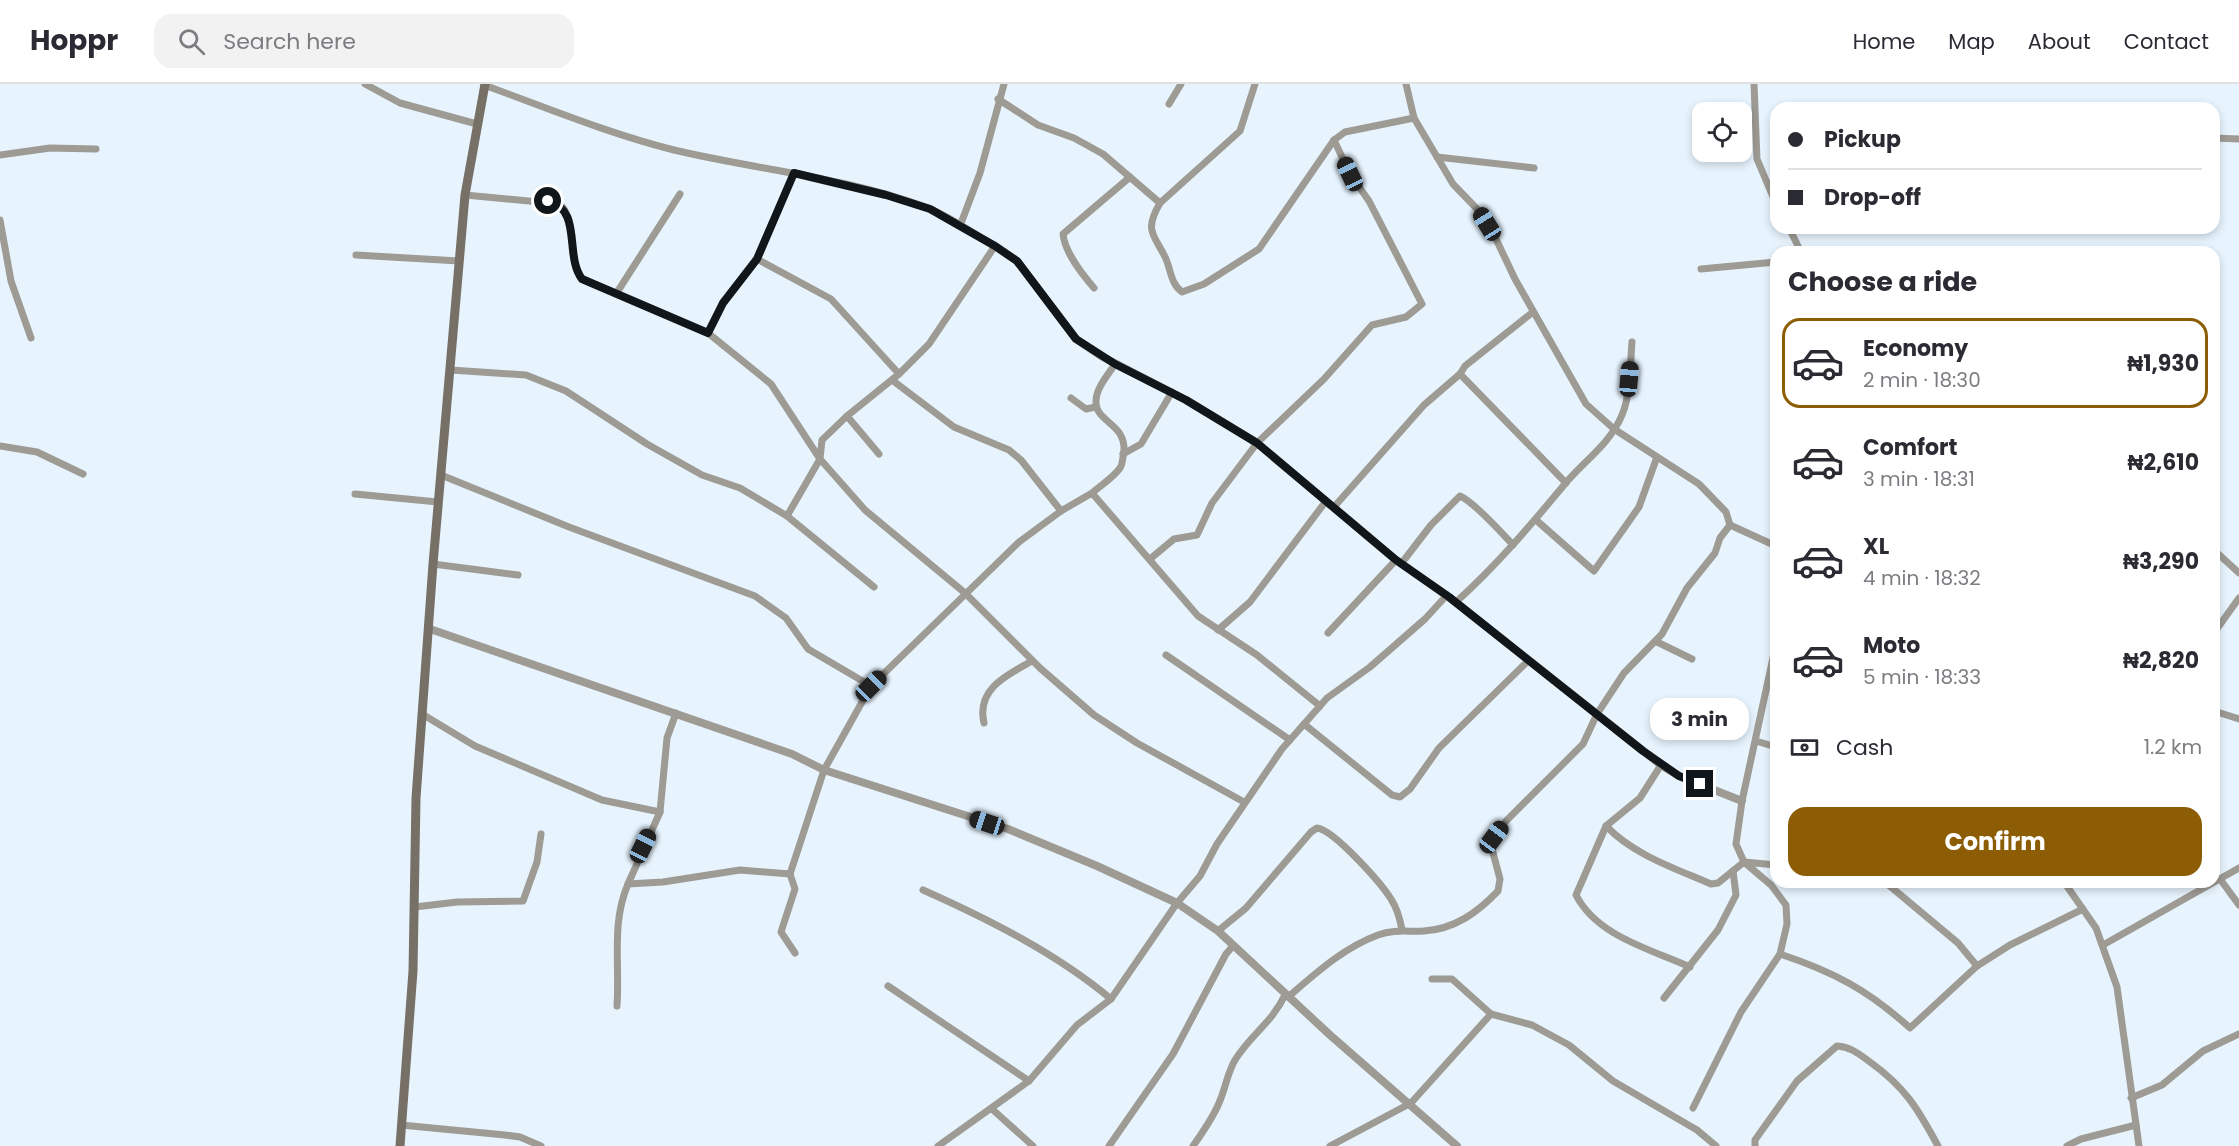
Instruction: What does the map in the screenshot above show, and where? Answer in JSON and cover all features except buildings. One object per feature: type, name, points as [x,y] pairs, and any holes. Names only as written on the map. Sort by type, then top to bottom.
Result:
[{"type":"main road","points":[[400,1146],[415,908],[416,798],[433,564],[465,195],[484,85]]},
{"type":"street","points":[[365,84],[400,102],[477,124]]},
{"type":"street","points":[[960,226],[980,173],[998,99],[1004,84]]},
{"type":"street","points":[[1168,105],[1181,84]]},
{"type":"street","points":[[1256,84],[1240,131],[1160,203],[1152,223],[1153,239],[1165,257],[1175,287],[1182,291],[1189,291],[1259,249],[1334,140],[1345,132],[1414,118]]},
{"type":"street","points":[[1406,84],[1414,118],[1453,184],[1478,210],[1496,239],[1533,312],[1586,404],[1614,429],[1699,484],[1726,512],[1730,525],[1770,543]]},
{"type":"street","points":[[1754,84],[1757,159],[1770,190]]},
{"type":"street","points":[[484,85],[627,136],[674,150],[794,173],[886,195],[930,209],[960,226],[1017,261],[1076,339],[1115,364],[1172,392],[1257,443],[1399,562],[1447,595],[1661,765],[1679,776],[1742,801]]},
{"type":"street","points":[[998,99],[1038,125],[1074,138],[1103,154],[1160,203]]},
{"type":"street","points":[[2220,138],[2239,139]]},
{"type":"street","points":[[1150,559],[1174,539],[1197,535],[1212,503],[1257,443],[1324,379],[1372,325],[1406,317],[1422,304],[1369,201],[1350,174],[1334,140]]},
{"type":"street","points":[[0,155],[50,148],[96,149]]},
{"type":"street","points":[[1437,157],[1534,168]]},
{"type":"street","points":[[708,333],[723,303],[757,259],[794,173]]},
{"type":"street","points":[[1094,288],[1083,275],[1064,242],[1063,234],[1130,177]]},
{"type":"street","points":[[616,294],[680,194]]},
{"type":"street","points":[[465,195],[560,204],[568,215],[579,275],[582,279],[708,333],[771,384],[820,459],[865,510],[964,593],[1032,661],[1094,715],[1137,743],[1244,802]]},
{"type":"street","points":[[0,220],[11,280],[31,338]]},
{"type":"street","points":[[787,516],[820,459],[822,440],[847,416],[895,377],[929,344],[995,246]]},
{"type":"street","points":[[357,255],[459,261]]},
{"type":"street","points":[[757,259],[831,298],[895,377],[954,427],[1009,450],[1021,460],[1061,511]]},
{"type":"street","points":[[1701,268],[1770,262]]},
{"type":"street","points":[[1334,507],[1424,405],[1460,374],[1465,366],[1533,312]]},
{"type":"street","points":[[1456,602],[1536,520],[1566,483],[1596,454],[1614,429],[1627,398],[1632,342]]},
{"type":"street","points":[[795,953],[781,932],[795,889],[790,874],[824,770],[871,686],[964,593],[1019,542],[1061,511],[1092,493],[1121,467],[1124,454],[1122,437],[1116,427],[1101,416],[1096,407],[1096,398],[1115,364]]},
{"type":"street","points":[[451,370],[526,375],[566,391],[656,449],[702,475],[740,488],[787,516],[874,587]]},
{"type":"street","points":[[1460,374],[1566,483]]},
{"type":"street","points":[[1124,454],[1141,444],[1172,392]]},
{"type":"street","points":[[1071,398],[1086,409],[1096,407]]},
{"type":"street","points":[[847,416],[879,454]]},
{"type":"street","points":[[1122,437],[1141,444]]},
{"type":"street","points":[[0,446],[37,452],[83,474]]},
{"type":"street","points":[[1536,520],[1594,570],[1640,507],[1657,457]]},
{"type":"street","points":[[441,475],[569,528],[755,596],[786,618],[808,649],[871,686]]},
{"type":"street","points":[[1092,493],[1198,616],[1257,655],[1320,706]]},
{"type":"street","points":[[355,494],[438,502]]},
{"type":"street","points":[[1328,633],[1399,562],[1460,496],[1470,500],[1476,510],[1487,517],[1513,545]]},
{"type":"street","points":[[1218,630],[1250,602],[1326,501]]},
{"type":"street","points":[[1193,1146],[1220,1100],[1229,1071],[1237,1056],[1276,1014],[1287,996],[1331,960],[1356,944],[1381,934],[1402,930],[1424,932],[1465,920],[1498,891],[1500,879],[1492,849],[1494,837],[1506,821],[1584,744],[1597,714],[1624,674],[1656,642],[1687,588],[1715,554],[1720,538],[1730,525]]},
{"type":"street","points":[[2220,556],[2239,573]]},
{"type":"street","points":[[433,564],[518,575]]},
{"type":"street","points":[[938,1146],[1029,1081],[1077,1025],[1111,999],[1177,903],[1200,876],[1217,844],[1236,819],[1244,802],[1290,740],[1320,706],[1425,619],[1447,595]]},
{"type":"street","points":[[2220,625],[2239,598]]},
{"type":"street","points":[[430,629],[792,754],[824,770],[1008,830],[1097,866],[1177,903],[1218,931],[1287,996],[1411,1103],[1457,1146]]},
{"type":"street","points":[[1656,642],[1692,658]]},
{"type":"street","points":[[1166,656],[1290,740]]},
{"type":"street","points":[[984,723],[981,712],[984,698],[1003,677],[1032,661]]},
{"type":"street","points":[[1304,724],[1392,795],[1400,797],[1406,794],[1439,748],[1528,661]]},
{"type":"street","points":[[1770,673],[1742,801],[1736,844],[1744,862],[1770,884]]},
{"type":"street","points":[[617,1006],[619,981],[616,951],[620,903],[660,812],[665,782],[663,765],[667,738],[676,713]]},
{"type":"street","points":[[2220,713],[2239,719]]},
{"type":"street","points":[[422,714],[475,746],[602,800],[660,812]]},
{"type":"street","points":[[1756,741],[1770,745]]},
{"type":"street","points":[[1661,765],[1640,798],[1606,826],[1576,895],[1581,904],[1610,932],[1690,967]]},
{"type":"street","points":[[1606,826],[1620,840],[1640,853],[1710,884],[1718,883],[1744,862],[1770,864]]},
{"type":"street","points":[[1218,931],[1246,908],[1311,832],[1317,828],[1327,831],[1368,870],[1391,899],[1402,930]]},
{"type":"street","points":[[415,908],[457,902],[523,901],[537,862],[541,834]]},
{"type":"street","points":[[2239,868],[2220,879],[2239,905]]},
{"type":"street","points":[[628,884],[663,882],[740,870],[790,874]]},
{"type":"street","points":[[1664,998],[1718,930],[1736,896],[1733,871]]},
{"type":"street","points":[[1693,1108],[1741,1012],[1780,954],[1787,924],[1786,905],[1773,888]]},
{"type":"street","points":[[1892,888],[1958,943],[1977,966]]},
{"type":"street","points":[[2068,888],[2096,928],[2117,987],[2123,1016],[2139,1146]]},
{"type":"street","points":[[2103,945],[2204,888]]},
{"type":"street","points":[[923,890],[1011,933],[1111,999]]},
{"type":"street","points":[[1780,954],[1824,968],[1882,1003],[1910,1028],[1977,966],[2010,945],[2083,909]]},
{"type":"street","points":[[1109,1146],[1173,1054],[1226,954],[1233,946]]},
{"type":"street","points":[[1432,979],[1452,979],[1491,1014],[1532,1025],[1569,1045],[1613,1081],[1697,1131],[1716,1146]]},
{"type":"street","points":[[888,986],[1029,1081]]},
{"type":"street","points":[[1330,1146],[1411,1103],[1491,1014]]},
{"type":"street","points":[[2132,1098],[2162,1086],[2203,1051],[2239,1034]]},
{"type":"street","points":[[1755,1146],[1755,1140],[1797,1081],[1837,1046],[1849,1047],[1899,1084],[1915,1103],[1938,1146]]},
{"type":"street","points":[[992,1109],[1033,1146]]},
{"type":"street","points":[[401,1125],[512,1136],[541,1146]]},
{"type":"street","points":[[2067,1146],[2081,1139],[2136,1125]]},
{"type":"route","points":[[548,201],[560,204],[568,215],[576,267],[582,279],[708,333],[723,303],[757,259],[794,173],[886,195],[930,209],[1017,261],[1076,339],[1101,356],[1186,400],[1257,443],[1396,560],[1449,597],[1661,765],[1679,776],[1700,784]]}]
